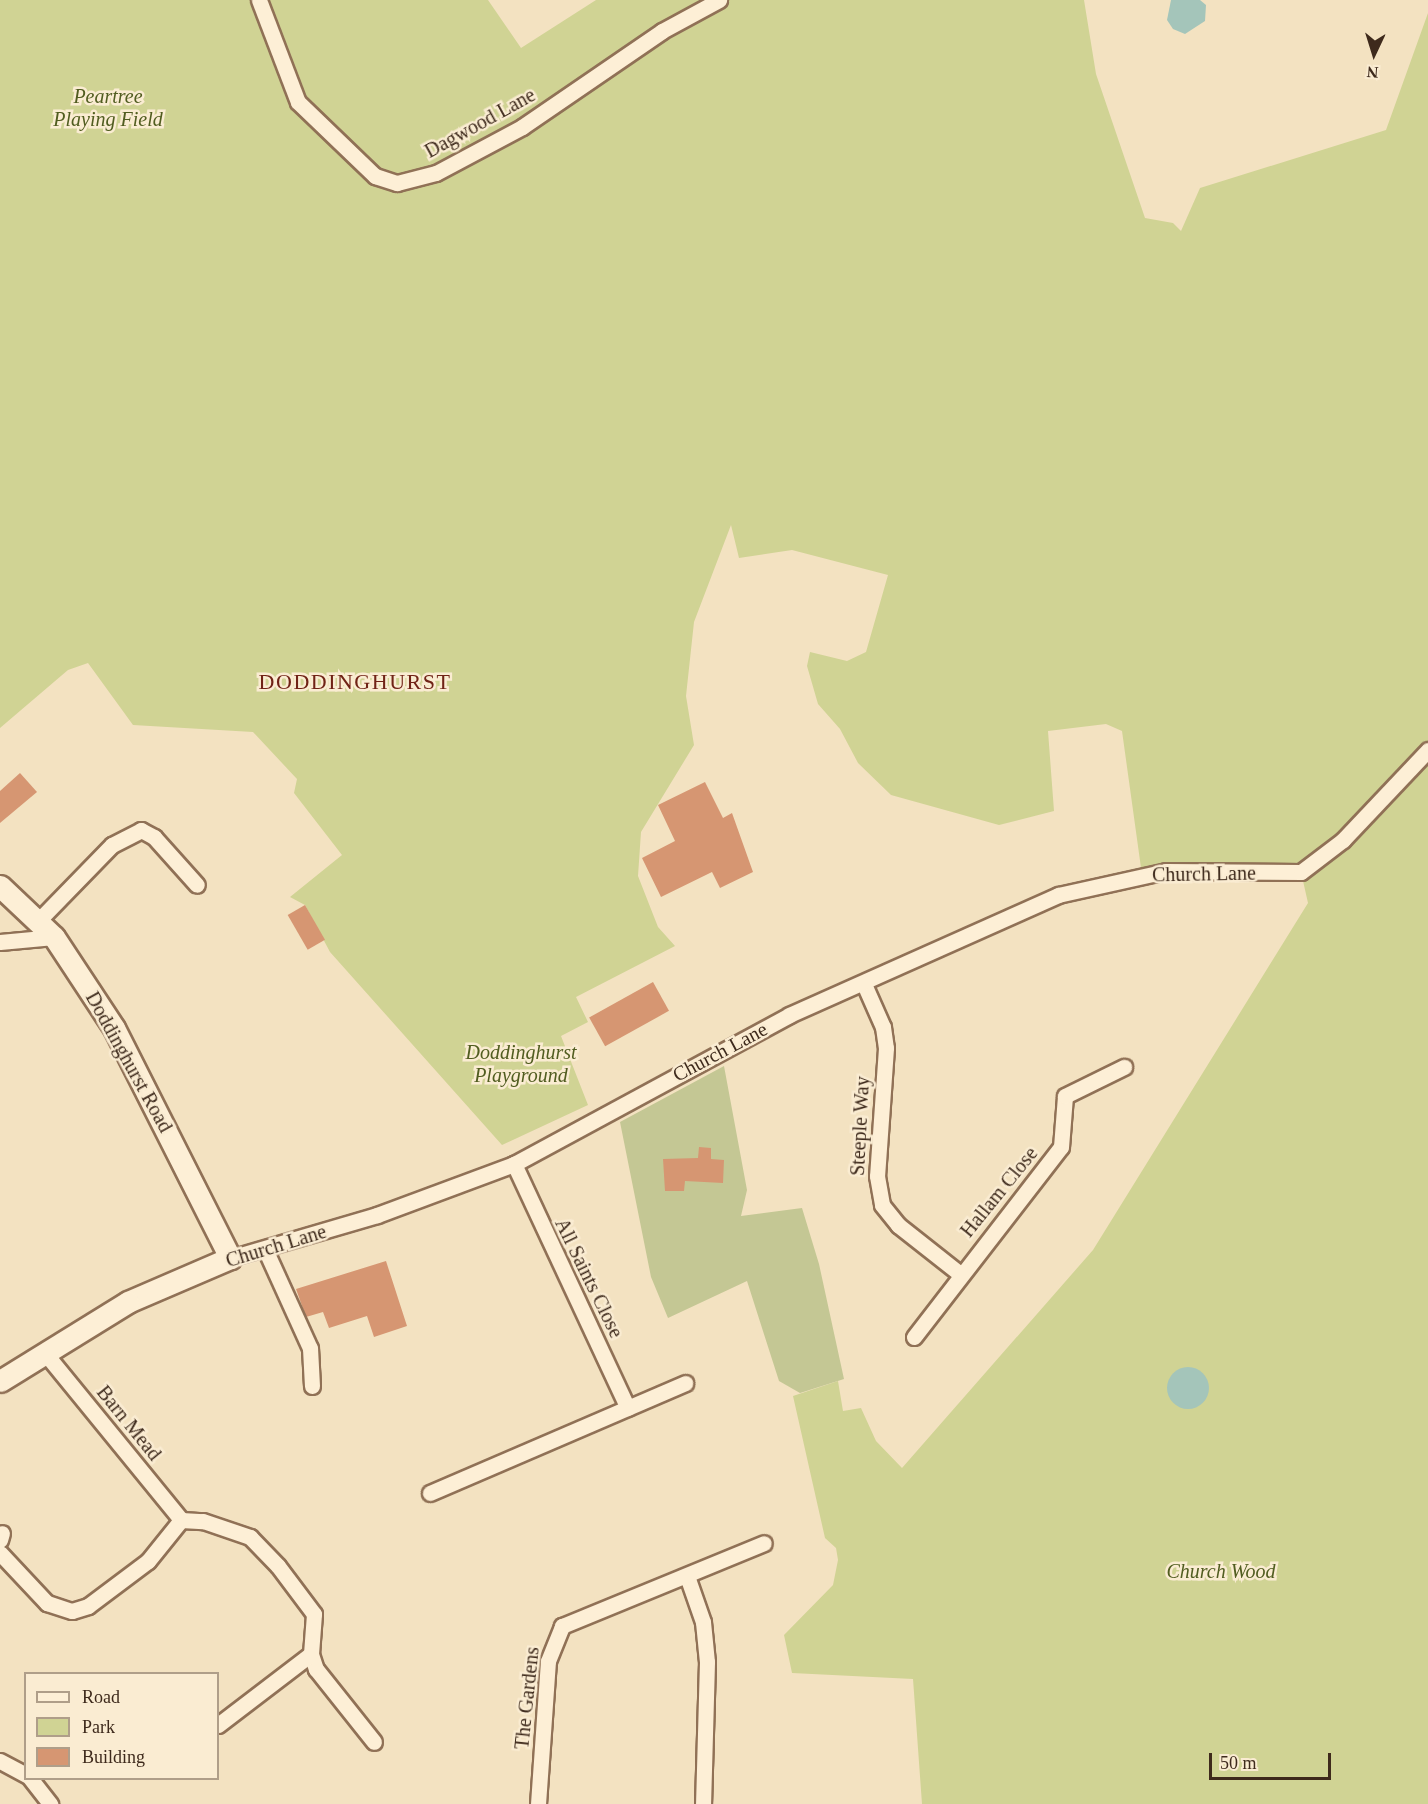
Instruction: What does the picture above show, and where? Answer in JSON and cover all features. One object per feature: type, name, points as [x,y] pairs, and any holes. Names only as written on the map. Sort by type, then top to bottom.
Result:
[{"type":"street","name":"Dagwood Lane","points":[[259,0],[298,102],[375,176],[397,183],[436,173],[522,127],[662,31],[719,0]]},
{"type":"street","name":"Church Lane","points":[[0,1381],[128,1302],[230,1258],[377,1215],[514,1164],[789,1015],[864,984],[983,925],[1109,881],[1166,870],[1301,872],[1343,840],[1428,750]]},
{"type":"street","points":[[38,921],[112,845],[141,830],[197,885]]},
{"type":"street","name":"Doddinghurst Road","points":[[0,886],[54,937],[114,1028],[230,1258]]},
{"type":"street","points":[[0,942],[54,937]]},
{"type":"street","name":"Steeple Way","points":[[864,984],[883,1027],[886,1048],[877,1176],[882,1205],[898,1225],[960,1274]]},
{"type":"street","name":"Hallam Close","points":[[914,1337],[960,1274],[1061,1147],[1065,1096],[1103,1081],[1124,1067]]},
{"type":"street","name":"All Saints Close","points":[[514,1164],[628,1408]]},
{"type":"street","points":[[265,1249],[310,1348],[312,1386]]},
{"type":"street","name":"Barn Mead","points":[[45,1353],[181,1520]]},
{"type":"street","points":[[430,1493],[685,1383]]},
{"type":"street","points":[[0,1553],[47,1604],[72,1611],[88,1606],[148,1561],[181,1520],[203,1521],[250,1538],[278,1566],[314,1614],[311,1654],[327,1686],[374,1742]]},
{"type":"street","name":"The Gardens","points":[[538,1804],[548,1661],[558,1632],[586,1615],[764,1543]]},
{"type":"street","points":[[687,1576],[703,1622],[707,1662],[703,1804]]},
{"type":"street","points":[[219,1724],[311,1654]]},
{"type":"street","points":[[0,1761],[24,1774]]},
{"type":"street","points":[[31,1780],[50,1804]]},
{"type":"green space","points":[[0,0],[488,0],[521,48],[596,0],[1084,0],[1096,74],[1145,218],[1173,223],[1181,231],[1200,188],[1386,130],[1428,13],[1428,1804],[922,1804],[913,1679],[792,1673],[784,1635],[833,1585],[838,1560],[836,1548],[825,1538],[793,1396],[838,1381],[843,1411],[861,1408],[876,1441],[902,1468],[1093,1250],[1308,903],[1301,872],[1142,875],[1122,731],[1106,724],[1048,731],[1054,811],[999,825],[891,795],[858,763],[840,729],[818,704],[807,666],[810,652],[847,661],[866,652],[888,575],[792,550],[739,558],[731,525],[694,622],[686,696],[694,745],[641,832],[638,876],[658,927],[675,946],[576,997],[588,1022],[561,1036],[588,1105],[502,1145],[330,952],[305,905],[290,897],[342,855],[294,793],[297,779],[253,732],[133,725],[88,663],[68,670],[0,728]]},
{"type":"green space","points":[[724,1066],[747,1190],[741,1216],[802,1208],[819,1264],[844,1379],[800,1393],[779,1381],[747,1281],[668,1318],[651,1277],[620,1122]]},
{"type":"water","points":[[1171,0],[1200,0],[1206,5],[1205,21],[1185,34],[1173,29],[1167,20]]},
{"type":"water","points":[[1188,1367],[1203,1373],[1209,1388],[1203,1403],[1188,1409],[1173,1403],[1167,1388],[1173,1373]]},
{"type":"building","points":[[20,773],[37,792],[0,823],[0,791]]},
{"type":"building","points":[[705,782],[723,818],[732,813],[753,872],[720,888],[712,872],[661,897],[642,858],[675,841],[658,805]]},
{"type":"building","points":[[305,905],[325,940],[308,950],[288,915]]},
{"type":"building","points":[[653,982],[669,1011],[605,1046],[589,1017]]},
{"type":"building","points":[[699,1147],[711,1148],[711,1159],[724,1160],[723,1183],[685,1181],[684,1191],[665,1191],[663,1159],[698,1158]]},
{"type":"building","points":[[386,1261],[407,1326],[374,1337],[367,1316],[329,1328],[323,1312],[306,1317],[296,1289]]},
{"type":"district","name":"DODDINGHURST","points":[[355,682]]},
{"type":"park label","name":"Peartree Playing Field","points":[[108,108]]},
{"type":"park label","name":"Doddinghurst Playground","points":[[521,1064]]},
{"type":"park label","name":"Church Wood","points":[[1221,1571]]}]
